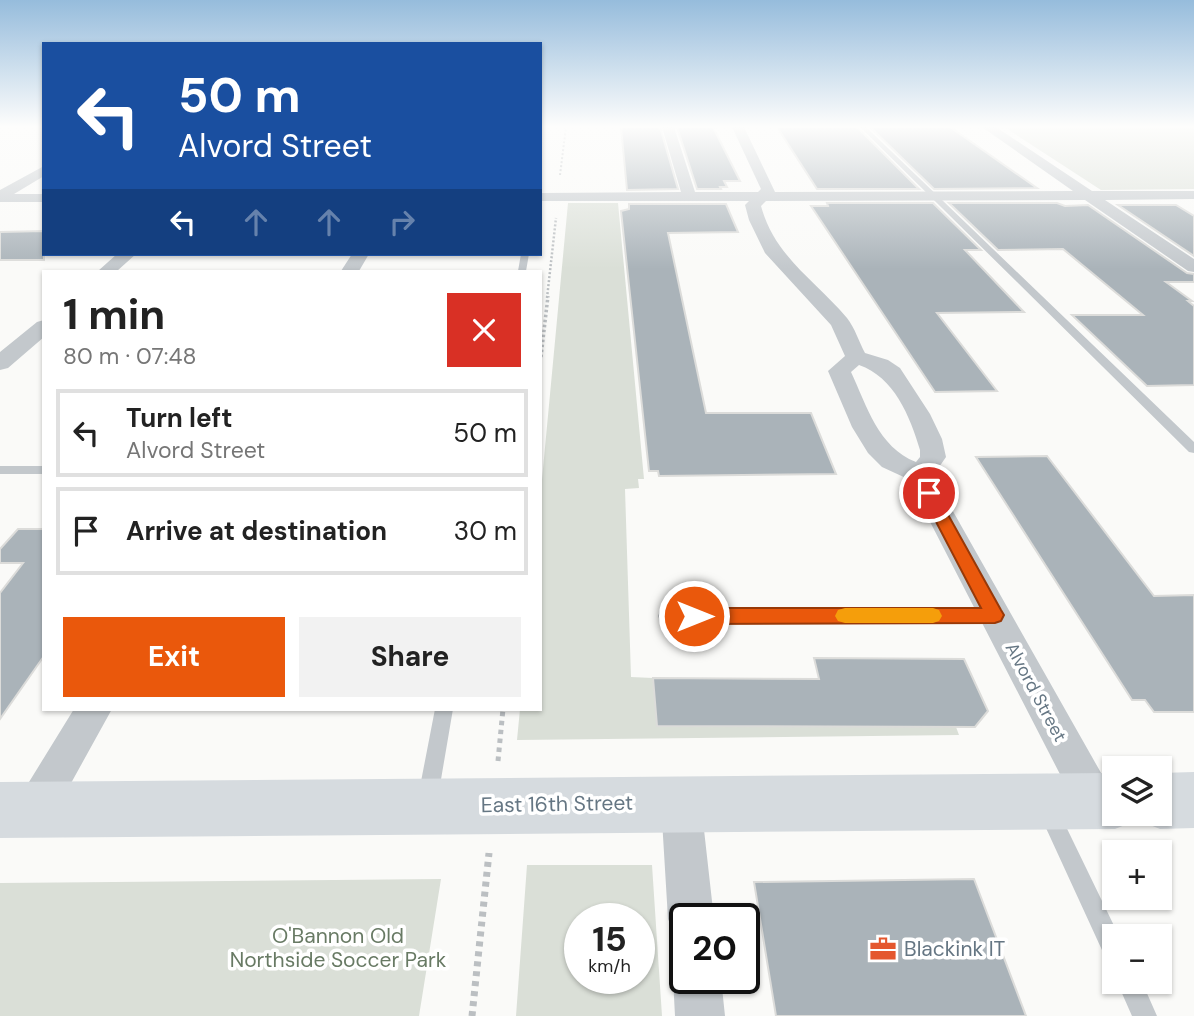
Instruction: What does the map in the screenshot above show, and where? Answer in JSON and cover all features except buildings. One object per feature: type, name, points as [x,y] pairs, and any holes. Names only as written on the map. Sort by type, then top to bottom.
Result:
[{"type":"main road","points":[[1172,801],[1194,800]]},
{"type":"main road","name":"East 16th Street","points":[[18,809],[1084,801]]},
{"type":"street","points":[[0,197],[37,174]]},
{"type":"street","points":[[682,174],[689,196]]},
{"type":"street","points":[[761,174],[769,190],[753,205],[770,246],[840,323],[856,357]]},
{"type":"street","points":[[1058,174],[1194,267]]},
{"type":"street","points":[[542,197],[1194,195]]},
{"type":"street","points":[[0,197],[42,198]]},
{"type":"street","points":[[108,270],[125,256]]},
{"type":"street","points":[[0,363],[42,328]]},
{"type":"street","points":[[856,357],[877,363],[892,373],[929,433],[934,455],[930,465],[918,473],[883,455],[866,426],[839,371],[856,357]]},
{"type":"street","name":"Alvord Street","points":[[918,473],[995,615],[1084,801]]},
{"type":"street","points":[[18,809],[92,711]]},
{"type":"street","points":[[681,803],[690,903]]},
{"type":"street","points":[[698,994],[700,1016]]},
{"type":"lane","points":[[911,174],[1194,449]]},
{"type":"lane","points":[[0,470],[42,470]]},
{"type":"lane","points":[[666,616],[995,615]]},
{"type":"lane","points":[[427,806],[444,711]]},
{"type":"lane","points":[[1084,801],[1109,924]]},
{"type":"lane","points":[[1135,994],[1145,1016]]},
{"type":"path","points":[[542,348],[556,215]]},
{"type":"path","points":[[499,746],[503,711]]},
{"type":"path","points":[[472,1016],[488,865]]},
{"type":"green space","points":[[1077,174],[1194,174],[1194,189],[1101,190]]},
{"type":"green space","points":[[568,203],[618,203],[644,479],[638,479],[639,488],[625,489],[631,677],[653,678],[657,726],[956,727],[959,735],[517,740],[520,711],[542,711],[542,479]]},
{"type":"green space","points":[[527,865],[652,865],[655,903],[564,903],[564,994],[655,994],[655,910],[662,1016],[516,1016]]},
{"type":"green space","name":"O'Bannon Old Northside Soccer Park","points":[[441,879],[419,1016],[0,1016],[0,883]]},
{"type":"slow traffic","points":[[845,616],[933,616]]},
{"type":"place","name":"Blackink IT","points":[[883,949]]},
{"type":"route","points":[[694,616],[995,615],[929,493]]}]
